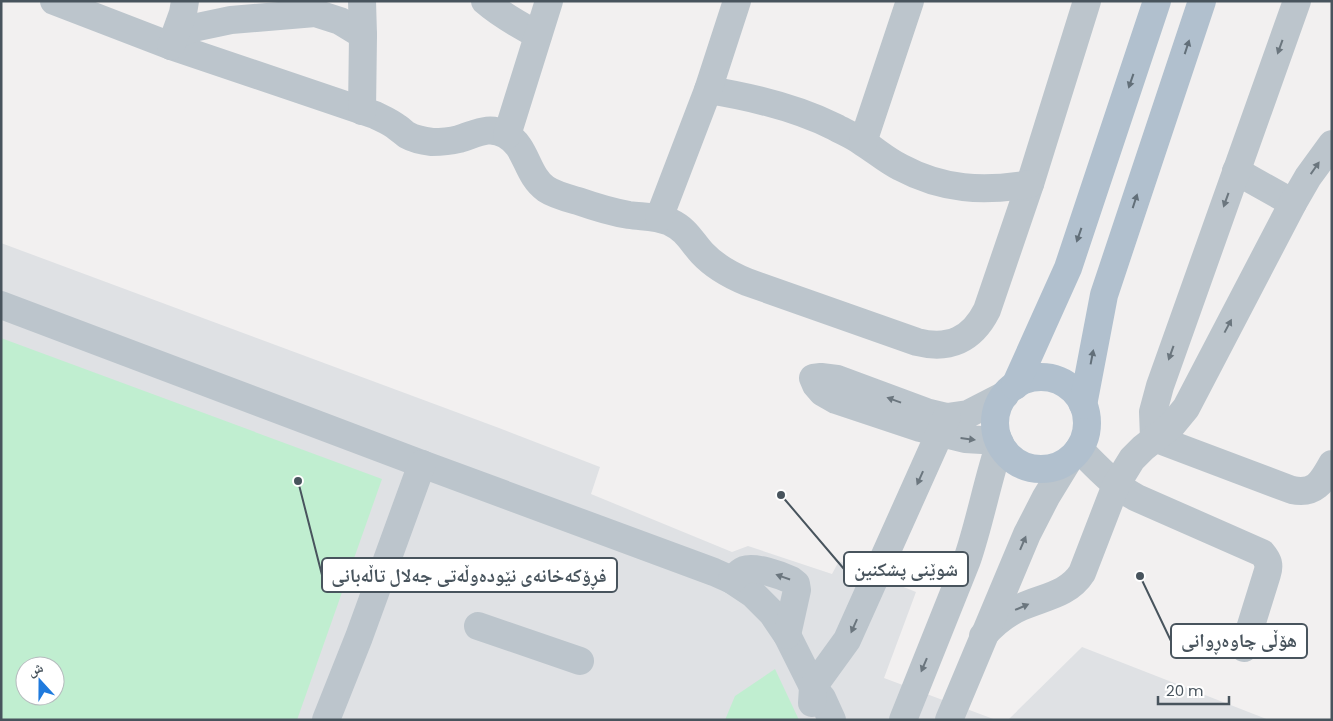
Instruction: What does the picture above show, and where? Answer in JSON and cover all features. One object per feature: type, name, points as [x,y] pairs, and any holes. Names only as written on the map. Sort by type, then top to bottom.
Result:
[{"type":"main road","points":[[1010,391],[1027,380],[1040,378],[1054,380],[1066,385],[1076,394],[1083,405],[1087,420],[1085,435],[1073,455],[1058,466],[1047,469],[1035,469],[1014,461],[1006,453],[999,441],[995,428],[996,416],[999,405],[1010,391],[1068,268],[1157,1]]},
{"type":"main road","points":[[1083,405],[1104,294],[1202,1]]},
{"type":"street","points":[[54,1],[113,13],[174,40],[362,110],[387,121],[407,135],[422,140],[446,141],[491,130],[507,135],[520,149],[534,177],[540,184],[557,195],[610,211],[659,218],[679,227],[689,235],[704,255],[731,275],[917,342],[937,346],[960,340],[972,332],[981,322],[987,310],[1030,184],[1086,1]]},
{"type":"street","points":[[174,40],[185,1]]},
{"type":"street","points":[[216,1],[230,10],[249,18]]},
{"type":"street","points":[[362,1],[364,35],[362,110]]},
{"type":"street","points":[[485,1],[496,11],[538,35]]},
{"type":"street","points":[[507,135],[549,1]]},
{"type":"street","points":[[659,218],[708,90],[737,1]]},
{"type":"street","points":[[863,142],[910,1]]},
{"type":"street","points":[[1154,438],[1153,412],[1156,398],[1297,1]]},
{"type":"street","points":[[174,40],[193,28],[212,23],[326,7],[340,21],[364,35]]},
{"type":"street","points":[[708,90],[773,103],[834,126],[863,142],[881,156],[900,167],[941,183],[963,188],[985,189],[1008,188],[1030,184]]},
{"type":"street","points":[[983,636],[1004,616],[1021,607],[1063,592],[1077,581],[1082,573],[1116,485],[1132,459],[1154,438],[1172,425],[1186,408],[1293,202],[1308,177],[1332,144]]},
{"type":"street","points":[[1236,170],[1293,202]]},
{"type":"street","points":[[1,305],[732,580],[753,594],[772,613],[787,635],[832,720]]},
{"type":"street","points":[[815,720],[812,705],[813,687],[847,640],[944,425],[980,409],[1010,391]]},
{"type":"street","points":[[902,720],[967,560],[999,441],[965,440],[944,425]]},
{"type":"street","points":[[1154,438],[1300,492],[1308,491],[1321,483],[1332,464]]},
{"type":"street","points":[[949,720],[1027,534],[1046,497],[1073,455],[1136,498],[1262,553],[1267,558],[1268,574],[1244,648]]},
{"type":"street","points":[[326,720],[359,637],[422,464]]},
{"type":"street","points":[[732,580],[744,570],[753,568],[792,580],[796,584],[797,590],[787,635]]},
{"type":"street","points":[[943,620],[983,636]]},
{"type":"street","points":[[478,626],[580,661]]},
{"type":"shaded area","points":[[1,243],[600,467],[591,494],[732,552],[748,546],[832,574],[839,561],[916,592],[884,678],[996,720],[1,720]]},
{"type":"shaded area","points":[[1082,647],[1269,720],[1008,720]]},
{"type":"green space","points":[[1,338],[382,479],[297,720],[1,720]]},
{"type":"green space","points":[[775,669],[799,720],[725,720],[735,696]]},
{"type":"place","name":"فڕۆکەخانەی نێودەوڵەتی جەلال تاڵەبانی","points":[[298,481]]},
{"type":"place","name":"شوێنی پشکنین","points":[[781,495]]},
{"type":"place","name":"هۆڵی چاوەڕوانی","points":[[1140,576]]}]
